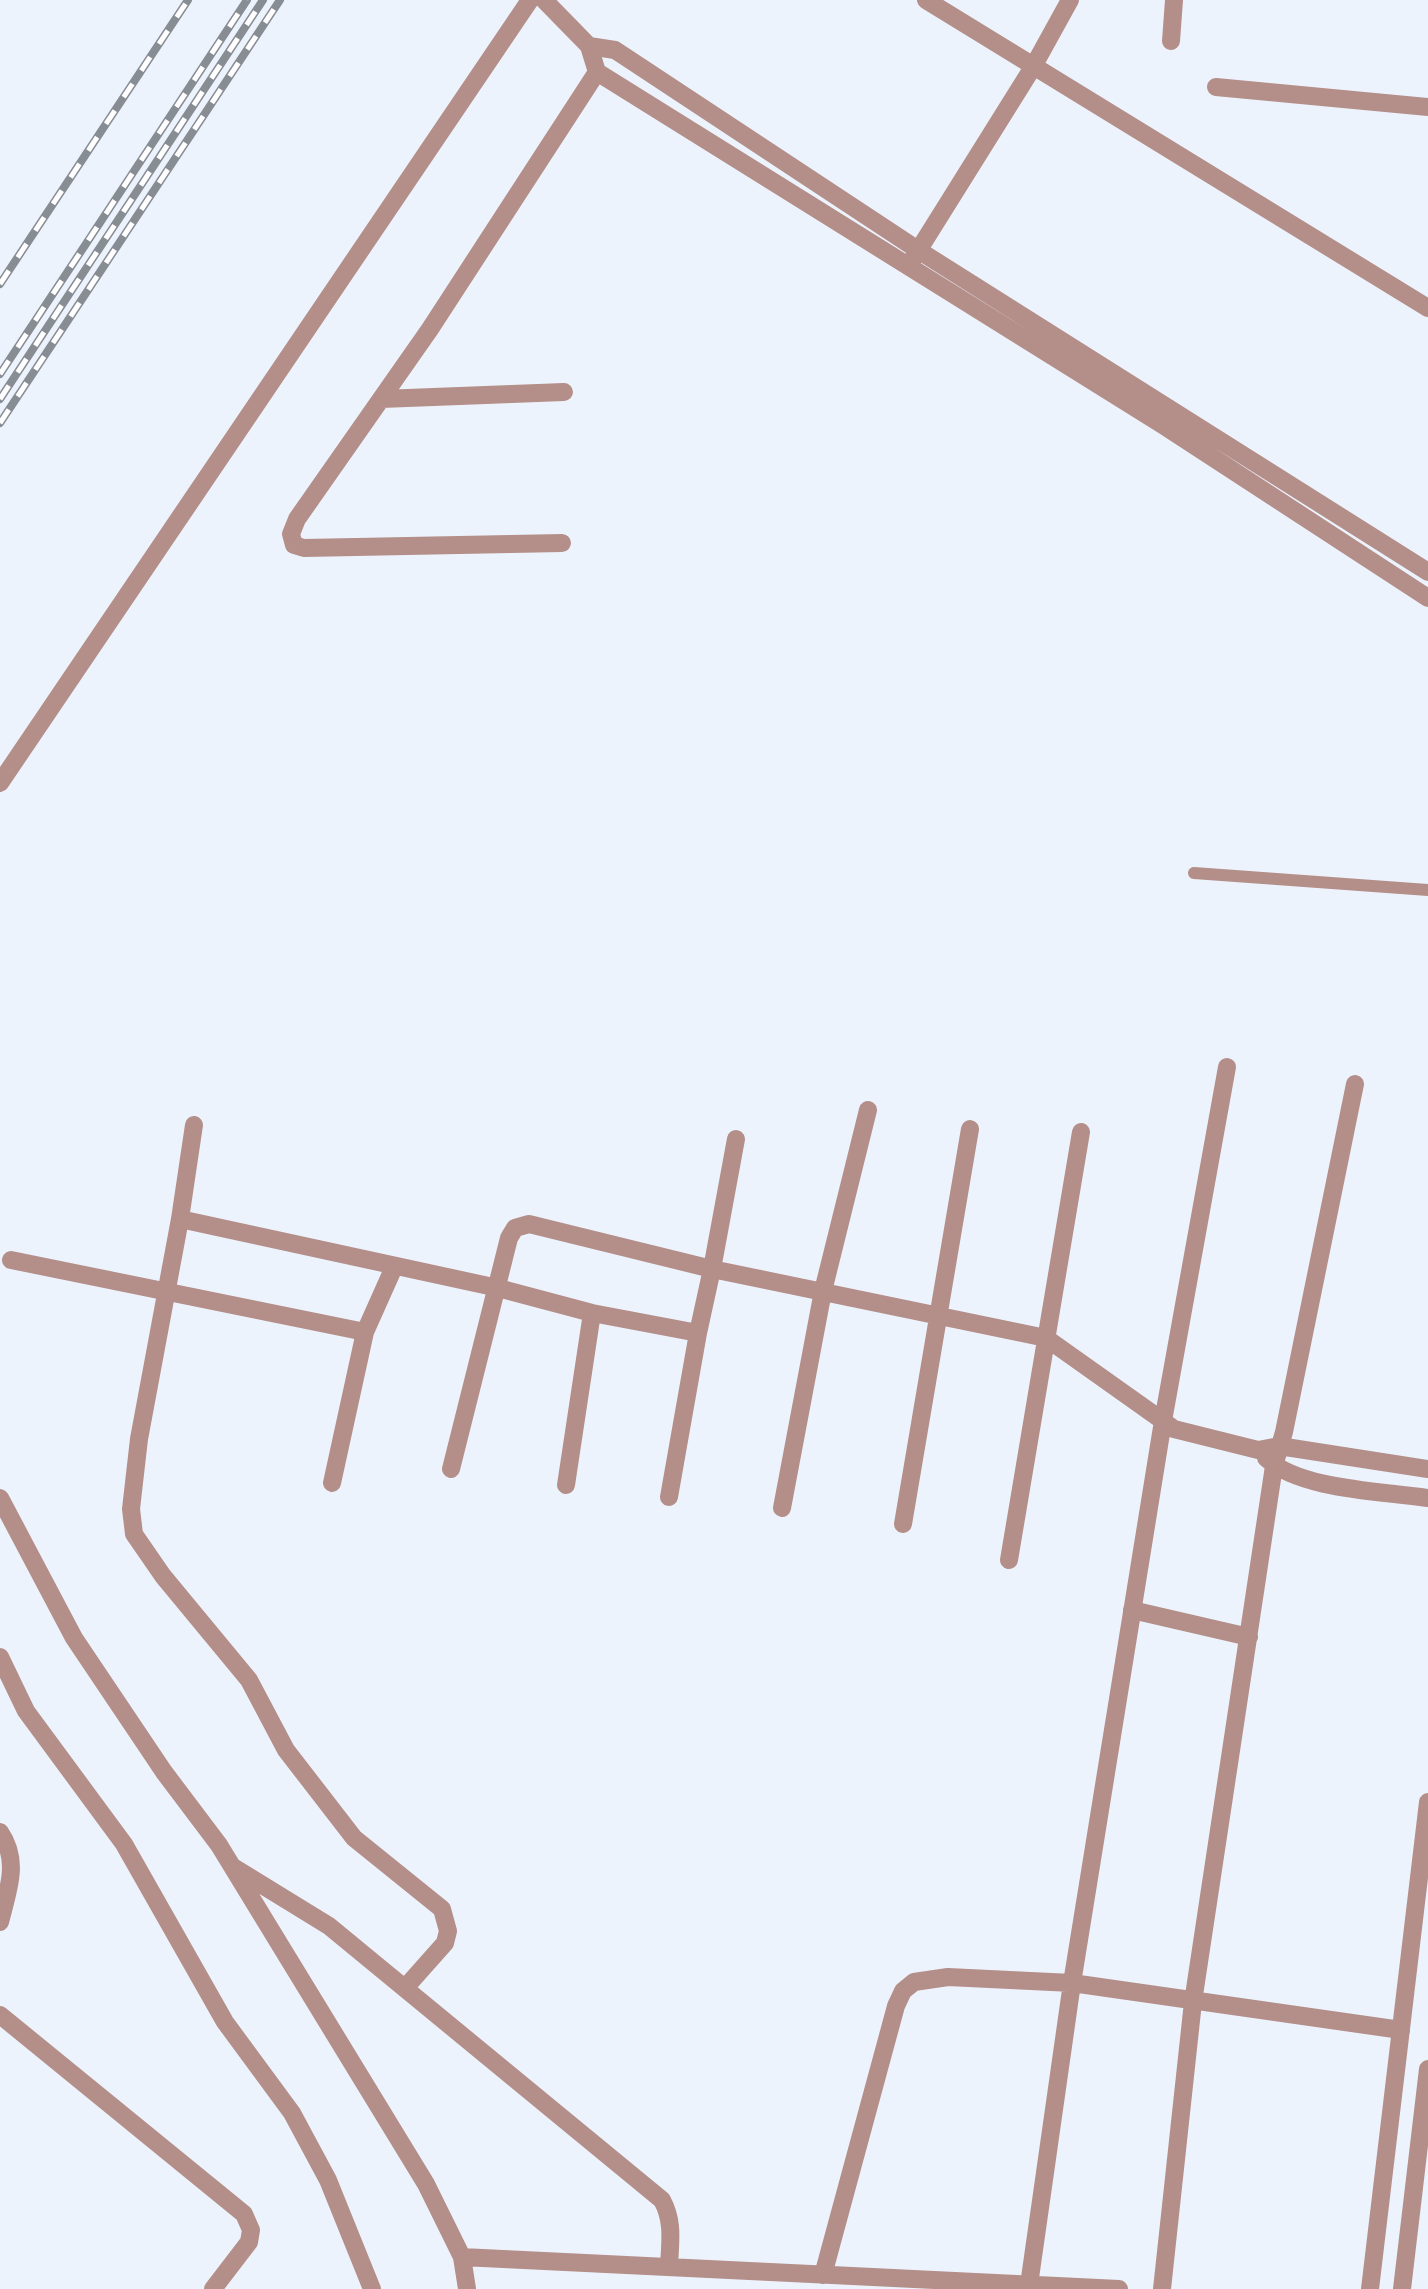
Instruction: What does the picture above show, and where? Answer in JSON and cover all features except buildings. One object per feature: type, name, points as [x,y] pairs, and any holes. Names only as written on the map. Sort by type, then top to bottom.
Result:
[{"type":"street","points":[[0,783],[530,0]]},
{"type":"street","points":[[544,0],[589,46],[597,72],[1163,425],[1428,598]]},
{"type":"street","points":[[926,0],[1428,308]]},
{"type":"street","points":[[908,268],[1033,67],[1070,0]]},
{"type":"street","points":[[1171,41],[1174,0]]},
{"type":"street","points":[[589,46],[615,50],[918,250],[1428,572]]},
{"type":"street","points":[[562,543],[304,548],[294,545],[291,534],[298,519],[381,399],[597,72]]},
{"type":"street","points":[[1216,87],[1428,107]]},
{"type":"street","points":[[381,399],[564,392]]},
{"type":"street","points":[[1029,2285],[1072,1983],[1132,1610],[1227,1067]]},
{"type":"street","points":[[1162,2289],[1193,2002],[1274,1465],[1355,1084]]},
{"type":"street","points":[[782,1508],[823,1291],[868,1110]]},
{"type":"street","points":[[194,1125],[180,1219],[164,1293],[138,1451],[131,1509],[134,1534],[163,1576],[249,1680],[286,1750],[354,1838],[442,1909],[448,1931],[445,1943],[405,1989]]},
{"type":"street","points":[[903,1524],[970,1129]]},
{"type":"street","points":[[1009,1560],[1081,1132]]},
{"type":"street","points":[[669,1497],[736,1139]]},
{"type":"street","points":[[180,1219],[498,1288],[592,1313],[698,1333]]},
{"type":"street","points":[[451,1469],[509,1238],[515,1228],[529,1224],[712,1269],[1046,1338],[1174,1429],[1258,1450],[1279,1446],[1428,1469]]},
{"type":"street","points":[[11,1260],[365,1332]]},
{"type":"street","points":[[332,1483],[365,1332],[394,1267]]},
{"type":"street","points":[[566,1485],[592,1313]]},
{"type":"street","points":[[1258,1450],[1274,1465],[1304,1479],[1428,1498]]},
{"type":"street","points":[[0,1498],[74,1638],[230,1866],[426,2184],[461,2257],[467,2289]]},
{"type":"street","points":[[1132,1610],[1249,1637]]},
{"type":"street","points":[[0,1657],[26,1711],[124,1844],[226,2022],[292,2113],[328,2180],[373,2289]]},
{"type":"street","points":[[1370,2289],[1428,1802]]},
{"type":"street","points":[[0,1832],[8,1844],[12,1866],[0,1922]]},
{"type":"street","points":[[230,1866],[329,1926],[662,2200],[669,2214],[671,2229],[669,2267]]},
{"type":"street","points":[[823,2275],[896,2006],[903,1991],[914,1982],[948,1977],[1072,1983],[1401,2030]]},
{"type":"street","points":[[0,2015],[244,2214],[251,2230],[249,2242],[213,2289]]},
{"type":"street","points":[[1402,2289],[1428,2069]]},
{"type":"street","points":[[461,2257],[1119,2289]]},
{"type":"lane","points":[[1194,873],[1428,890]]},
{"type":"railway","points":[[0,284],[188,0]]},
{"type":"railway","points":[[0,374],[247,0]]},
{"type":"railway","points":[[0,399],[263,0]]},
{"type":"railway","points":[[0,423],[280,0]]}]
